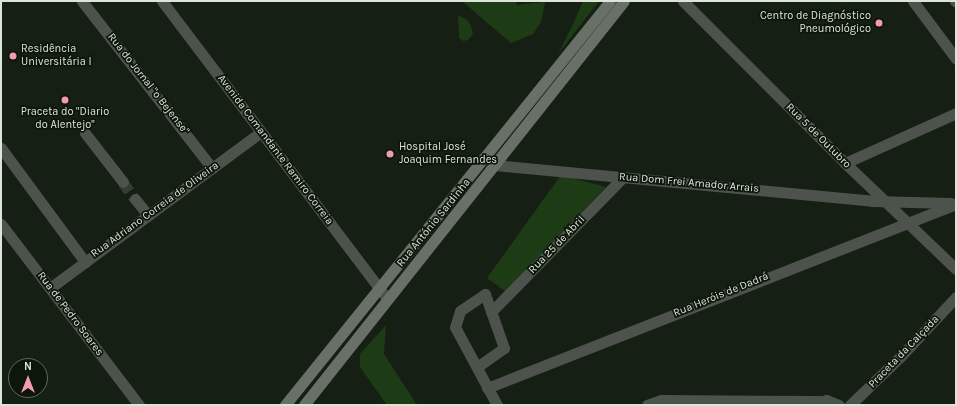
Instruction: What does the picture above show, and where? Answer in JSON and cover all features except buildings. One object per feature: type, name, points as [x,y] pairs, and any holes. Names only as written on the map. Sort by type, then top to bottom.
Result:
[{"type":"main road","name":"Rua António Sardinha","points":[[304,405],[384,294],[610,1]]},
{"type":"main road","name":"Rua António Sardinha","points":[[286,405],[332,346],[384,294],[494,165],[624,1]]},
{"type":"street","name":"Rua do Jornal \"o Bejense\"","points":[[82,1],[212,168]]},
{"type":"street","name":"Avenida Comandante Ramiro Correia","points":[[162,1],[384,294]]},
{"type":"street","name":"Rua 5 de Outubro","points":[[682,1],[845,163],[956,269]]},
{"type":"street","points":[[913,1],[956,59]]},
{"type":"street","points":[[845,163],[956,113]]},
{"type":"street","name":"Rua Adriano Correia de Oliveira","points":[[50,288],[261,132]]},
{"type":"street","points":[[85,133],[123,182]]},
{"type":"street","points":[[1,148],[85,262]]},
{"type":"street","name":"Rua Dom Frei Amador Arrais","points":[[494,165],[884,201],[956,203]]},
{"type":"street","name":"Rua 25 de Abril","points":[[491,312],[622,178]]},
{"type":"street","points":[[135,199],[148,215]]},
{"type":"street","name":"Rua Heróis de Dadrá","points":[[487,388],[907,221],[956,203]]},
{"type":"street","name":"Rua de Pedro Soares","points":[[1,224],[139,405]]},
{"type":"street","points":[[477,367],[504,348],[485,294],[460,311],[455,327],[497,405]]},
{"type":"street","name":"Praceta da Calçada","points":[[850,405],[859,398],[956,297]]},
{"type":"street","points":[[647,405],[661,400],[782,403],[817,403],[833,401],[839,405]]},
{"type":"green space","points":[[462,1],[516,1],[517,5],[545,2],[541,22],[533,34],[511,43]]},
{"type":"green space","points":[[583,1],[599,1],[558,54],[574,22]]},
{"type":"green space","points":[[458,15],[467,20],[471,26],[473,34],[468,40],[463,41],[459,38]]},
{"type":"green space","points":[[561,175],[606,187],[505,291],[487,278]]},
{"type":"green space","points":[[386,325],[384,354],[417,405],[387,405],[360,367],[360,354]]},
{"type":"tunnel","points":[[123,182],[135,199]]},
{"type":"place","name":"Centro de Diagnóstico Pneumológico","points":[[879,23]]},
{"type":"place","name":"Residência Universitária I","points":[[13,56]]},
{"type":"place","name":"Praceta do \"Diario do Alentejo\"","points":[[65,100]]},
{"type":"place","name":"Hospital José Joaquim Fernandes","points":[[390,154]]}]
